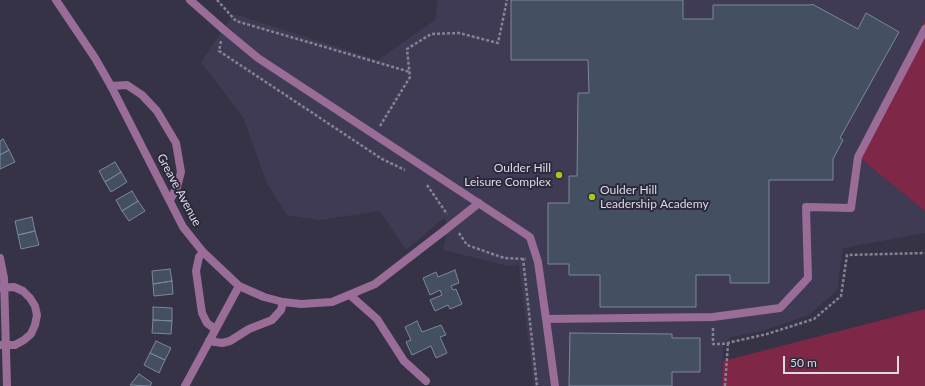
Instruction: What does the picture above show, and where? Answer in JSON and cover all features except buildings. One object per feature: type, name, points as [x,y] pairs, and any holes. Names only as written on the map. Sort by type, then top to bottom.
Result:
[{"type":"street","name":"Greave Avenue","points":[[56,0],[95,58],[111,86],[183,227],[203,252],[239,286],[264,297],[283,302],[317,304],[332,302],[350,296],[375,284],[479,203]]},
{"type":"street","points":[[190,0],[258,58],[530,237],[538,262],[555,386]]},
{"type":"street","points":[[546,319],[713,317],[780,308],[808,278],[806,207],[851,208],[858,157],[925,29]]},
{"type":"street","points":[[111,86],[127,85],[142,94],[157,111],[176,143],[181,172],[178,187],[170,200]]},
{"type":"street","points":[[203,252],[199,257],[196,271],[202,314],[207,323],[215,329]]},
{"type":"street","points":[[0,258],[3,345],[7,386]]},
{"type":"street","points":[[185,386],[239,286]]},
{"type":"street","points":[[2,288],[18,289],[30,298],[35,306],[36,316],[35,325],[28,337],[16,345],[3,345]]},
{"type":"street","points":[[350,296],[377,319],[404,361],[426,381]]},
{"type":"street","points":[[209,341],[222,343],[230,341],[249,329],[272,320],[281,310],[283,302]]},
{"type":"path","points":[[218,0],[236,21],[410,72]]},
{"type":"path","points":[[365,148],[410,77],[407,49],[431,34],[459,32],[498,43],[507,0]]},
{"type":"path","points":[[223,29],[219,51],[382,159],[410,173]]},
{"type":"path","points":[[424,180],[467,245],[504,258],[523,258],[538,262]]},
{"type":"path","points":[[713,317],[713,344],[728,343],[766,334],[814,319],[841,296],[847,255],[925,253]]},
{"type":"path","points":[[523,258],[537,386]]},
{"type":"path","points":[[725,386],[728,343]]},
{"type":"shaded area","name":"Oulder Hill Leadership Academy","points":[[438,0],[925,0],[925,20],[856,155],[925,211],[925,233],[843,248],[837,290],[809,315],[762,331],[731,337],[723,344],[722,386],[534,386],[519,265],[509,266],[443,250],[449,227],[444,218],[406,250],[380,211],[319,220],[287,215],[267,183],[243,117],[201,62],[234,14],[378,60],[435,20]]},
{"type":"shaded area","points":[[925,20],[925,211],[856,155]]},
{"type":"shaded area","points":[[925,309],[925,386],[722,386],[723,361]]},
{"type":"place","name":"Oulder Hill Leisure Complex","points":[[559,175]]},
{"type":"place","name":"Oulder Hill Leadership Academy","points":[[592,197]]}]
